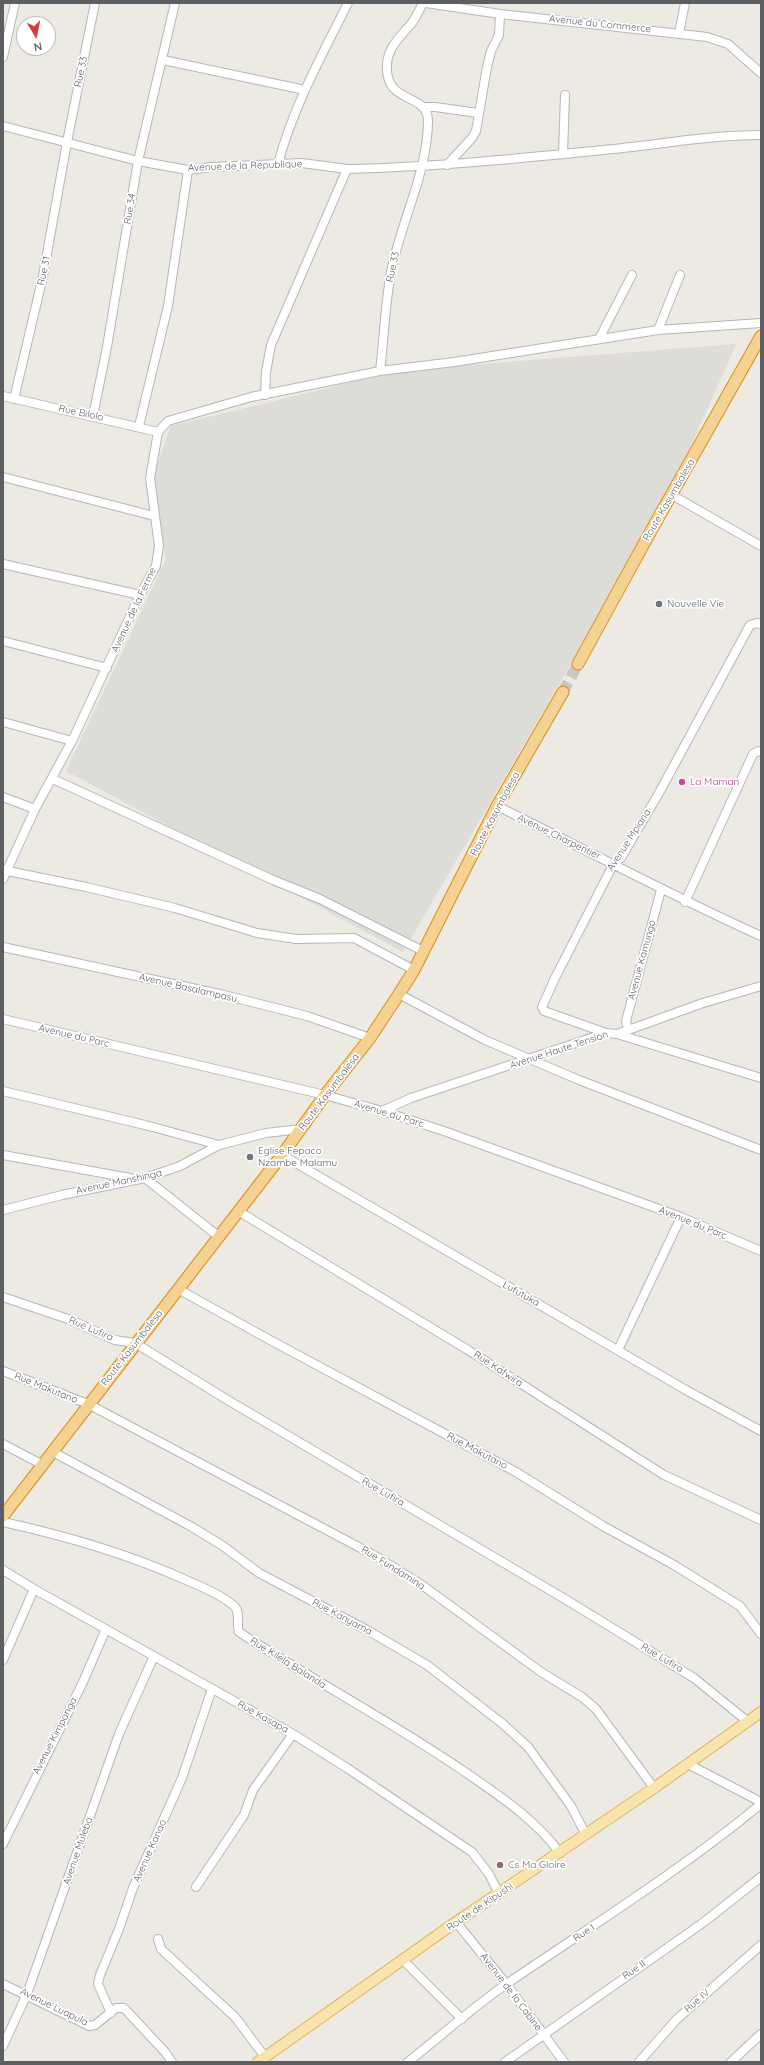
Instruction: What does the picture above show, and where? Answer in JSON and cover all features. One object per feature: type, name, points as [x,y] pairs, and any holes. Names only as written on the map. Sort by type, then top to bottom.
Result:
[{"type":"highway","name":"Route Kasumbalesa","points":[[578,664],[761,336]]},
{"type":"highway","name":"Route Kasumbalesa","points":[[3,1516],[135,1343],[282,1155],[325,1095],[370,1038],[414,970],[497,806],[563,692]]},
{"type":"main road","name":"Route de Kipushi","points":[[261,2060],[456,1922],[560,1853],[761,1712]]},
{"type":"street","points":[[3,57],[15,3]]},
{"type":"street","name":"Rue 33","points":[[67,142],[95,3]]},
{"type":"street","name":"Rue 34","points":[[93,416],[107,347],[138,161],[175,3]]},
{"type":"street","points":[[278,164],[284,142],[305,90],[348,3]]},
{"type":"street","points":[[423,3],[411,23],[399,35],[390,51],[387,64],[388,79],[391,86],[404,97],[418,102],[425,107],[478,113]]},
{"type":"street","name":"Avenue du Commerce","points":[[426,3],[500,14],[707,37],[728,44],[761,73]]},
{"type":"street","points":[[678,33],[685,3]]},
{"type":"street","points":[[447,165],[472,138],[476,131],[478,113],[491,51],[499,35],[500,14]]},
{"type":"street","points":[[162,60],[305,90]]},
{"type":"street","points":[[563,154],[565,95]]},
{"type":"street","name":"Rue 33","points":[[380,371],[391,272],[422,167],[428,122],[428,113],[425,107]]},
{"type":"street","name":"Avenue de la Republique","points":[[3,126],[138,161],[188,170],[278,164],[310,164],[347,169],[422,167],[563,154],[712,137],[761,135]]},
{"type":"street","name":"Rue 31","points":[[14,399],[43,276],[67,142]]},
{"type":"street","points":[[265,395],[266,372],[271,345],[347,169]]},
{"type":"street","points":[[139,426],[168,306],[188,170]]},
{"type":"street","points":[[599,339],[632,275]]},
{"type":"street","points":[[658,330],[680,275]]},
{"type":"street","points":[[158,432],[168,421],[176,418],[265,395],[380,371],[454,362],[658,330],[761,323]]},
{"type":"street","name":"Rue Bilolo","points":[[3,396],[139,426],[158,432]]},
{"type":"street","name":"Avenue de la Ferme","points":[[3,879],[4,870],[72,741],[140,595],[156,566],[159,546],[150,478],[158,432]]},
{"type":"street","points":[[3,477],[154,516]]},
{"type":"street","points":[[672,495],[761,546]]},
{"type":"street","points":[[3,564],[140,595]]},
{"type":"street","name":"Avenue Mpiana","points":[[606,1034],[544,1011],[542,1007],[555,978],[614,863],[621,858],[659,793],[750,625],[757,623],[761,624]]},
{"type":"street","points":[[3,642],[107,668]]},
{"type":"street","points":[[3,722],[72,741]]},
{"type":"street","points":[[685,902],[753,754],[760,751]]},
{"type":"street","points":[[53,779],[273,880],[320,899],[423,951]]},
{"type":"street","points":[[3,798],[35,809]]},
{"type":"street","name":"Avenue Charpentier","points":[[497,806],[614,863],[685,902],[761,936]]},
{"type":"street","points":[[4,870],[175,908],[257,933],[296,939],[354,938],[414,970]]},
{"type":"street","name":"Avenue Kamungo","points":[[628,1030],[626,1021],[661,890]]},
{"type":"street","name":"Avenue Basalampasu","points":[[3,947],[224,995],[307,1016],[370,1038]]},
{"type":"street","name":"Avenue Haute Tension","points":[[382,1111],[411,1098],[606,1034],[617,1034],[703,1003],[761,986]]},
{"type":"street","points":[[399,994],[485,1040],[579,1080],[761,1150]]},
{"type":"street","name":"Avenue du Parc","points":[[3,1019],[325,1095],[382,1111],[444,1131],[681,1217],[761,1251]]},
{"type":"street","points":[[617,1034],[761,1078]]},
{"type":"street","points":[[3,1091],[145,1125],[219,1145]]},
{"type":"street","name":"Avenue Manshinga","points":[[3,1210],[62,1195],[145,1178],[180,1166],[219,1145],[266,1133],[301,1128]]},
{"type":"street","points":[[3,1155],[135,1179]]},
{"type":"street","name":"Lufutuka","points":[[282,1155],[761,1432]]},
{"type":"street","points":[[145,1178],[218,1236]]},
{"type":"street","name":"Rue Kafwira","points":[[238,1211],[468,1350],[664,1475],[761,1520]]},
{"type":"street","points":[[618,1350],[681,1217]]},
{"type":"street","name":"Rue Makutano","points":[[178,1289],[516,1472],[603,1526],[674,1565],[740,1606],[761,1634]]},
{"type":"street","name":"Rue Lufira","points":[[3,1297],[62,1316],[115,1340],[135,1343],[252,1415],[559,1596],[694,1678],[747,1721]]},
{"type":"street","name":"Rue Makutano","points":[[3,1371],[88,1404]]},
{"type":"street","name":"Rue Fundamina","points":[[88,1404],[372,1554],[422,1585],[541,1672],[582,1697],[596,1709],[654,1788]]},
{"type":"street","points":[[3,1444],[43,1465]]},
{"type":"street","name":"Rue Kanyama","points":[[53,1452],[192,1527],[223,1546],[259,1573],[367,1630],[427,1665],[503,1724],[528,1747],[571,1806],[586,1835]]},
{"type":"street","name":"Rue Kilela Balanda","points":[[3,1522],[58,1534],[120,1553],[202,1587],[235,1606],[238,1612],[239,1632],[454,1764],[533,1822],[550,1838],[560,1853]]},
{"type":"street","name":"Rue Kasapa","points":[[3,1570],[34,1590],[293,1734],[472,1852],[488,1874],[499,1894]]},
{"type":"street","points":[[3,1660],[34,1590]]},
{"type":"street","name":"Avenue Kimpanga","points":[[3,1844],[83,1682],[106,1629]]},
{"type":"street","name":"Avenue Muleba","points":[[3,2046],[27,1994],[119,1734],[154,1656]]},
{"type":"street","name":"Avenue Kanao","points":[[111,2013],[98,1984],[100,1976],[119,1930],[133,1888],[182,1778],[212,1689]]},
{"type":"street","points":[[196,1887],[244,1816],[253,1790],[293,1734]]},
{"type":"street","points":[[688,1764],[761,1803]]},
{"type":"street","name":"Rue I","points":[[408,2062],[507,1984],[662,1880],[730,1830],[761,1803]]},
{"type":"street","name":"Rue II","points":[[505,2062],[704,1922],[761,1877]]},
{"type":"street","name":"Avenue de la Cabine","points":[[456,1922],[507,1984],[564,2062]]},
{"type":"street","points":[[158,1939],[161,1949],[234,2017],[261,2060]]},
{"type":"street","name":"Rue IV","points":[[639,2062],[677,2019],[761,1945]]},
{"type":"street","points":[[402,1960],[462,2019]]},
{"type":"street","name":"Avenue Luapula","points":[[3,1984],[27,1994],[89,2026],[95,2025],[120,2006],[124,2008],[165,2052],[172,2062]]},
{"type":"street","points":[[731,2062],[761,2034]]},
{"type":"shaded area","points":[[736,344],[670,494],[403,952],[66,771],[166,559],[153,475],[171,426],[402,370]]},
{"type":"tunnel","points":[[563,692],[578,664]]},
{"type":"place","name":"Nouvelle Vie","points":[[659,604]]},
{"type":"place","name":"La Maman","points":[[682,782]]},
{"type":"place","name":"Eglise Fepaco Nzambe Malamu","points":[[250,1157]]},
{"type":"place","name":"Cs Ma Gloire","points":[[500,1865]]}]
